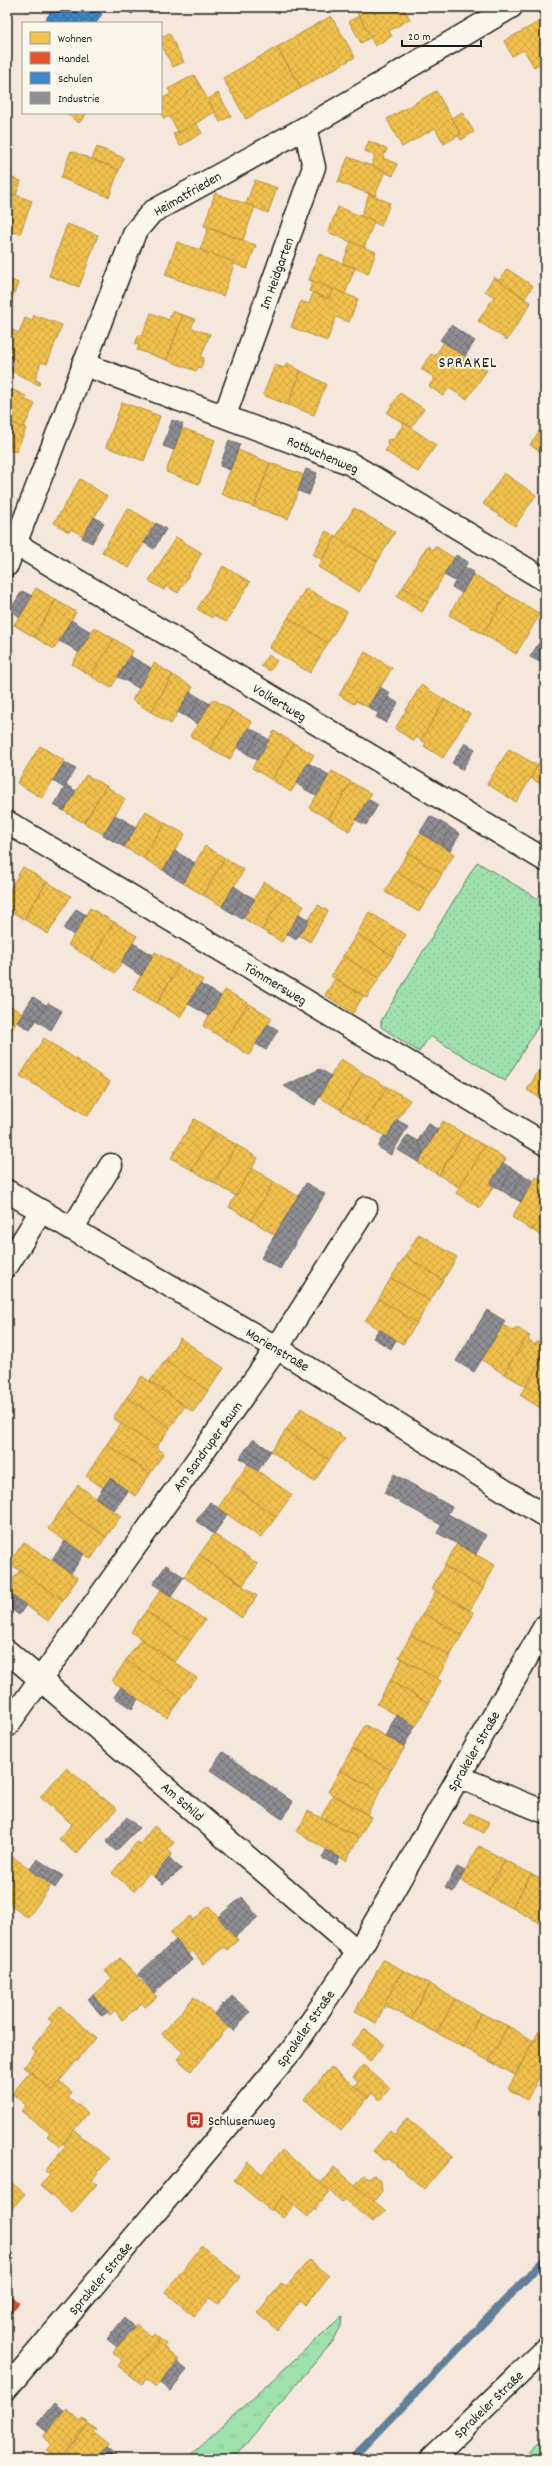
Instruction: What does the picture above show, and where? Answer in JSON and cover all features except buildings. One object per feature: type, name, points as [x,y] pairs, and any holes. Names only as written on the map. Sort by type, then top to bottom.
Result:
[{"type":"street","name":"Heimatfrieden","points":[[7,565],[135,232],[152,212],[305,128],[511,7]]},
{"type":"street","name":"Im Heidgarten","points":[[225,415],[314,167],[305,128]]},
{"type":"street","name":"Rotbuchenweg","points":[[83,364],[225,415],[349,463],[545,580]]},
{"type":"street","name":"Volkertweg","points":[[16,544],[545,860]]},
{"type":"street","name":"Tömmersweg","points":[[7,822],[545,1144]]},
{"type":"street","points":[[72,1229],[111,1166]]},
{"type":"street","name":"Marienstraße","points":[[7,1191],[277,1348],[545,1516]]},
{"type":"street","name":"Am Sandruper Baum","points":[[7,1726],[277,1348],[366,1208]]},
{"type":"street","points":[[7,1266],[41,1211]]},
{"type":"street","name":"Sprakeler Straße","points":[[7,2388],[292,2050],[358,1952],[545,1626]]},
{"type":"street","name":"Am Schild","points":[[7,1651],[358,1952]]},
{"type":"street","points":[[458,1777],[545,1812]]},
{"type":"street","name":"Sprakeler Straße","points":[[431,2459],[545,2349]]},
{"type":"green space","points":[[477,862],[545,903],[545,1015],[505,1081],[430,1036],[419,1052],[381,1027],[381,1021]]},
{"type":"green space","points":[[342,2316],[341,2326],[335,2339],[233,2459],[186,2459]]},
{"type":"green space","points":[[545,2437],[545,2459],[522,2459]]},
{"type":"waterway","points":[[352,2459],[545,2259]]},
{"type":"place","name":"Schlusenweg","points":[[195,2120]]},
{"type":"district","name":"SPRAKEL","points":[[468,361]]}]
